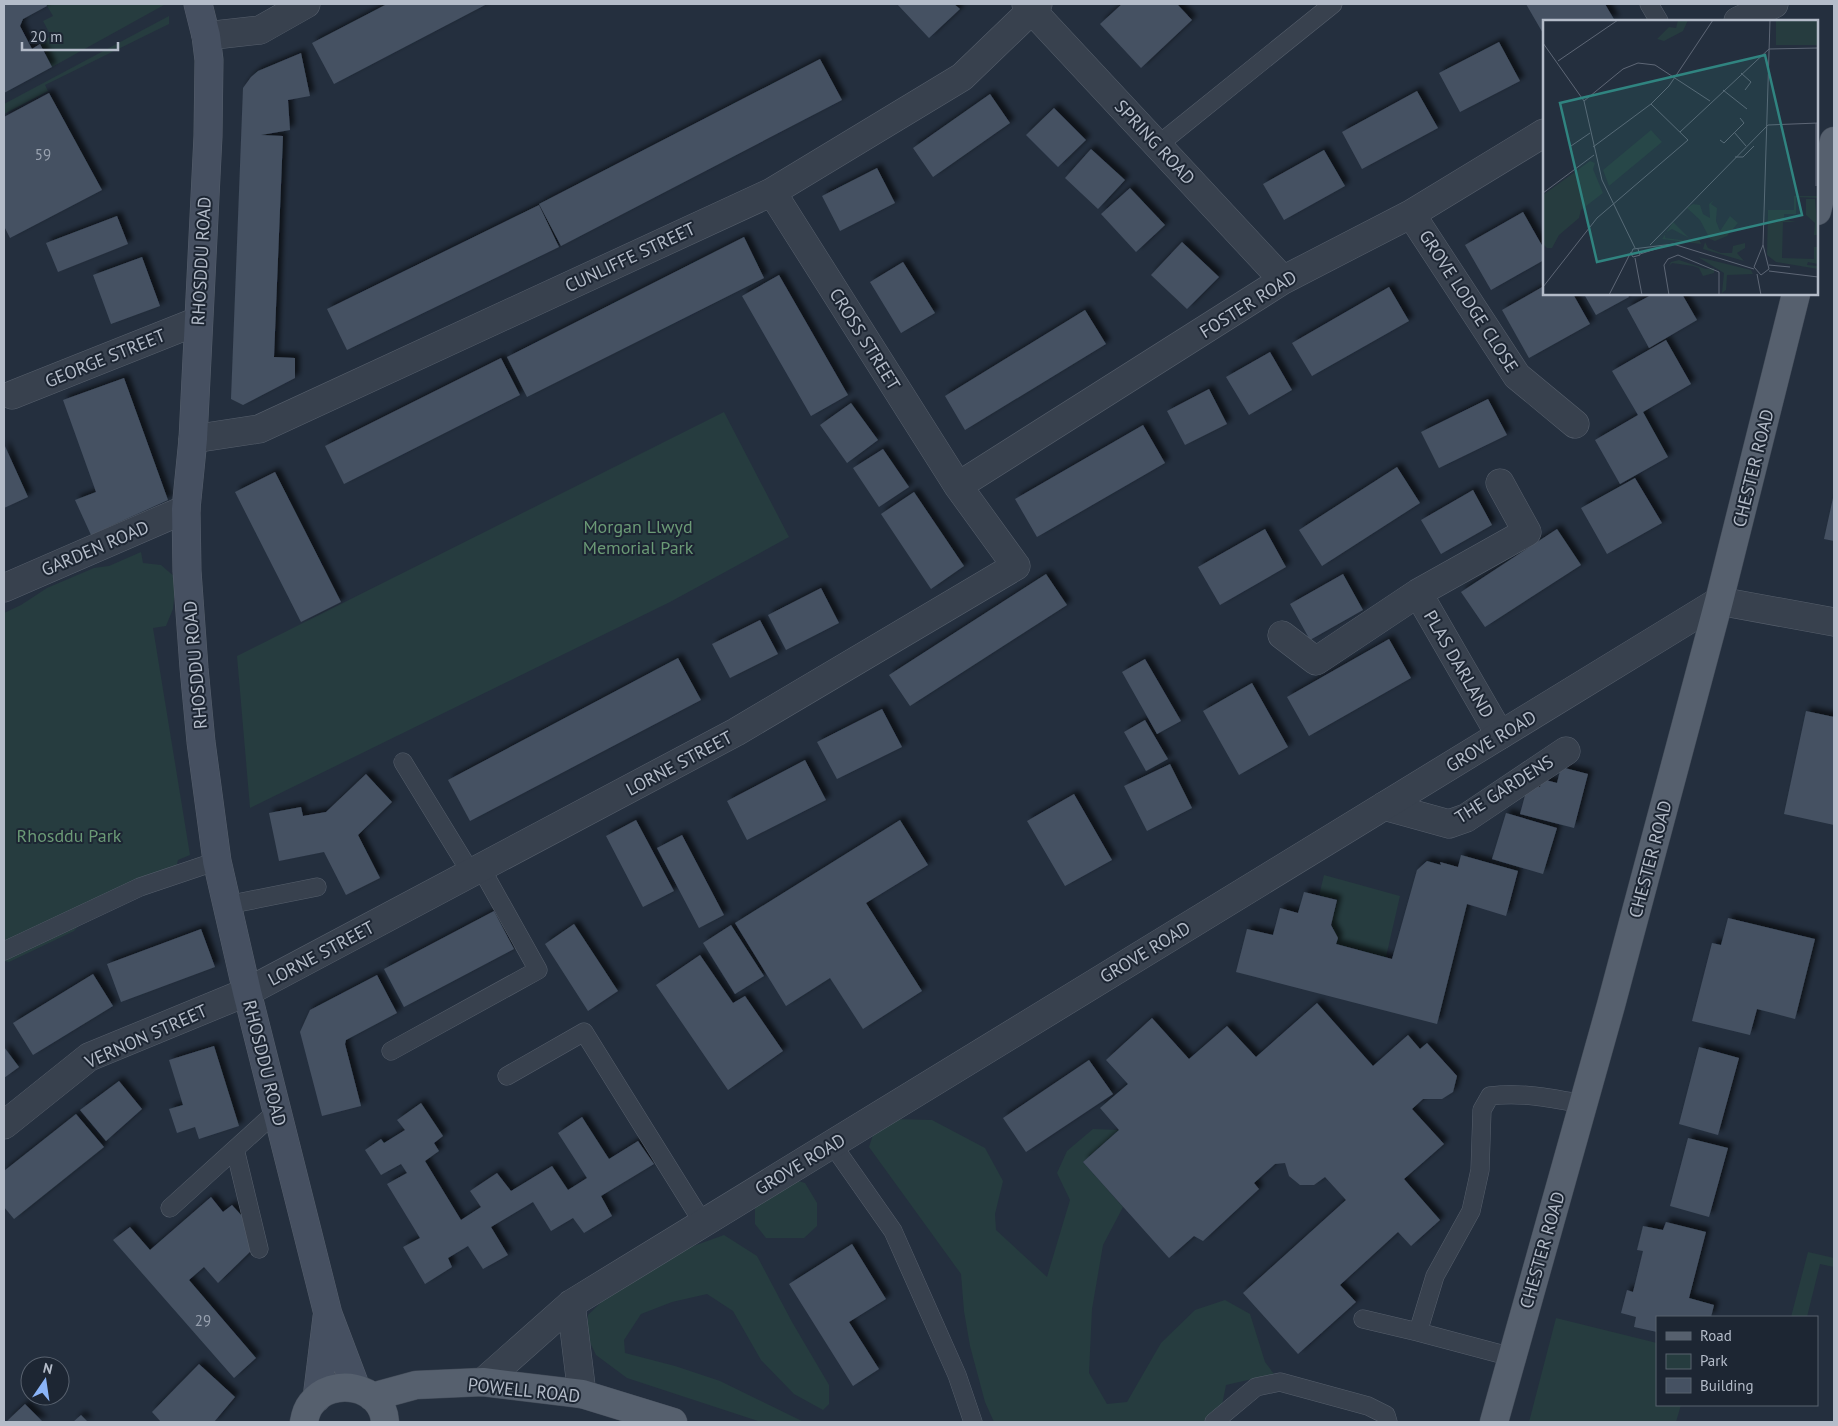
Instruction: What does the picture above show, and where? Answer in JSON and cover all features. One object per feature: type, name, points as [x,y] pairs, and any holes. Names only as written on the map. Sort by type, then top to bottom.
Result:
[{"type":"main road","name":"RHOSDDU ROAD","points":[[198,4],[206,36],[209,60],[208,136],[193,439],[186,509],[187,571],[201,742],[217,861],[247,992],[328,1314],[364,1392],[380,1407],[385,1422]]},
{"type":"main road","points":[[1818,207],[1834,141]]},
{"type":"main road","name":"CHESTER ROAD","points":[[1494,1422],[1720,601],[1796,295]]},
{"type":"main road","name":"RHOSDDU ROAD","points":[[306,1413],[328,1314]]},
{"type":"main road","name":"POWELL ROAD","points":[[364,1392],[416,1385],[483,1382],[582,1394],[673,1422]]},
{"type":"main road","name":"RHOSDDU ROAD","points":[[306,1413],[325,1392],[338,1387],[364,1392]]},
{"type":"street","points":[[206,36],[260,30],[306,4]]},
{"type":"street","points":[[1740,20],[1774,4]]},
{"type":"street","name":"SPRING ROAD","points":[[1032,6],[1283,280]]},
{"type":"street","name":"CUNLIFFE STREET","points":[[193,439],[259,429],[772,192],[962,77],[1032,6]]},
{"type":"street","name":"FOSTER ROAD","points":[[958,486],[1283,280],[1412,214],[1543,134]]},
{"type":"street","name":"CROSS STREET","points":[[772,192],[958,486]]},
{"type":"street","name":"GROVE LODGE CLOSE","points":[[1412,214],[1517,376],[1575,424]]},
{"type":"street","name":"GEORGE STREET","points":[[12,395],[198,321]]},
{"type":"street","name":"PLAS DARLAND","points":[[1282,635],[1316,661],[1418,594],[1527,532],[1500,483]]},
{"type":"street","name":"LORNE STREET","points":[[247,992],[736,732],[1016,566],[958,486]]},
{"type":"street","name":"GARDEN ROAD","points":[[4,588],[186,509]]},
{"type":"street","name":"PLAS DARLAND","points":[[1418,594],[1500,735]]},
{"type":"street","points":[[1720,601],[1834,622]]},
{"type":"street","name":"GROVE ROAD","points":[[483,1382],[571,1304],[1720,601]]},
{"type":"street","name":"THE GARDENS","points":[[1384,806],[1448,824],[1466,818],[1566,751]]},
{"type":"street","name":"VERNON STREET","points":[[4,1125],[89,1057],[247,992]]},
{"type":"street","points":[[571,1304],[582,1394]]},
{"type":"lane","points":[[1158,145],[1334,4]]},
{"type":"lane","points":[[1649,4],[1658,20]]},
{"type":"lane","points":[[391,1051],[538,970],[476,871],[403,762]]},
{"type":"lane","points":[[4,951],[140,887],[217,861]]},
{"type":"lane","points":[[227,905],[317,887]]},
{"type":"lane","points":[[507,1076],[584,1032],[704,1223]]},
{"type":"lane","points":[[1418,1332],[1435,1276],[1471,1211],[1480,1170],[1482,1110],[1490,1096],[1508,1094],[1539,1096],[1583,1104]]},
{"type":"lane","points":[[170,1208],[277,1111]]},
{"type":"lane","points":[[832,1144],[893,1231],[957,1375],[974,1422]]},
{"type":"lane","points":[[235,1148],[259,1249]]},
{"type":"lane","points":[[1363,1319],[1512,1357]]},
{"type":"lane","points":[[1214,1422],[1256,1388],[1280,1382],[1368,1406],[1386,1415],[1388,1422]]},
{"type":"green space","points":[[46,4],[164,5],[52,67],[40,43],[51,36],[43,21],[53,16]]},
{"type":"green space","points":[[169,16],[169,24],[45,85],[48,91],[4,114],[4,104]]},
{"type":"green space","name":"Morgan Llwyd Memorial Park","points":[[724,412],[789,537],[670,602],[250,808],[237,656]]},
{"type":"green space","name":"Rhosddu Park","points":[[141,552],[143,563],[161,565],[176,578],[173,609],[166,626],[153,628],[190,855],[178,860],[176,868],[102,900],[74,931],[9,962],[4,961],[4,613],[21,605],[47,588],[94,568],[109,566]]},
{"type":"green space","points":[[1324,875],[1400,896],[1386,957],[1336,944],[1338,938],[1331,925],[1337,900],[1319,896]]},
{"type":"green space","points":[[893,1119],[932,1120],[985,1148],[1003,1181],[995,1214],[996,1230],[1047,1277],[1070,1200],[1057,1173],[1067,1151],[1093,1129],[1119,1130],[1083,1162],[1123,1207],[1103,1245],[1092,1309],[1089,1373],[1107,1404],[1127,1402],[1161,1343],[1195,1310],[1225,1300],[1250,1314],[1265,1362],[1274,1374],[1226,1385],[1221,1410],[1207,1422],[994,1422],[985,1402],[970,1346],[964,1311],[961,1274],[869,1147],[874,1132]]},
{"type":"green space","points":[[785,1177],[805,1183],[817,1203],[817,1226],[804,1238],[766,1238],[755,1224],[755,1201]]},
{"type":"green space","points":[[724,1235],[757,1256],[792,1322],[829,1385],[829,1404],[823,1410],[794,1394],[761,1360],[733,1311],[707,1294],[672,1302],[641,1314],[624,1340],[625,1353],[675,1366],[720,1381],[804,1422],[761,1422],[627,1378],[596,1355],[587,1336],[588,1315],[627,1277],[688,1248]]},
{"type":"green space","points":[[1808,1252],[1834,1258],[1834,1267],[1820,1264],[1807,1316],[1791,1316]]},
{"type":"green space","points":[[1556,1318],[1656,1343],[1656,1406],[1681,1406],[1676,1422],[1529,1422]]},
{"type":"building","points":[[4,4],[46,4],[47,6],[23,19],[20,26],[32,49],[40,44],[52,67],[4,93]]},
{"type":"building","points":[[387,4],[487,4],[334,84],[312,43]]},
{"type":"building","points":[[897,4],[954,4],[960,9],[929,38]]},
{"type":"building","points":[[1122,4],[1177,4],[1192,20],[1141,68],[1100,24]]},
{"type":"building","points":[[1526,4],[1605,4],[1614,20],[1543,20],[1543,33]]},
{"type":"building","points":[[1499,42],[1520,81],[1460,112],[1439,73]]},
{"type":"building","points":[[301,53],[310,96],[288,100],[290,130],[261,135],[283,136],[274,357],[295,358],[295,378],[243,405],[231,399],[243,88],[258,71]]},
{"type":"building","points":[[820,59],[842,100],[561,246],[539,204]]},
{"type":"building","points":[[1417,91],[1438,128],[1362,169],[1342,132]]},
{"type":"building","points":[[49,93],[102,190],[10,238],[4,226],[4,117]]},
{"type":"building","points":[[990,94],[1010,123],[933,177],[913,148]]},
{"type":"building","points":[[1054,108],[1086,140],[1058,167],[1026,135]]},
{"type":"building","points":[[1091,149],[1125,180],[1098,209],[1065,178]]},
{"type":"building","points":[[1324,150],[1345,186],[1284,220],[1263,184]]},
{"type":"building","points":[[877,168],[895,203],[840,231],[822,196]]},
{"type":"building","points":[[1130,188],[1165,225],[1136,252],[1101,214]]},
{"type":"building","points":[[539,205],[559,247],[347,350],[327,309]]},
{"type":"building","points":[[1523,212],[1543,247],[1543,261],[1491,290],[1465,245]]},
{"type":"building","points":[[117,216],[128,244],[58,272],[46,243]]},
{"type":"building","points":[[744,237],[764,278],[527,397],[507,357]]},
{"type":"building","points":[[1182,242],[1219,277],[1187,309],[1151,275]]},
{"type":"building","points":[[142,257],[160,306],[111,324],[93,275]]},
{"type":"building","points":[[903,262],[935,313],[901,333],[870,282]]},
{"type":"building","points":[[779,275],[848,395],[811,416],[742,296]]},
{"type":"building","points":[[1389,287],[1409,321],[1312,376],[1292,343]]},
{"type":"building","points":[[1543,287],[1543,295],[1574,295],[1590,324],[1529,358],[1502,310]]},
{"type":"building","points":[[1585,295],[1628,295],[1629,297],[1596,315]]},
{"type":"building","points":[[1651,295],[1683,295],[1697,320],[1649,348],[1627,308]]},
{"type":"building","points":[[1085,310],[1106,344],[965,430],[945,396]]},
{"type":"building","points":[[1666,340],[1691,384],[1643,412],[1668,457],[1620,484],[1595,440],[1638,415],[1612,371]]},
{"type":"building","points":[[1270,352],[1292,390],[1249,415],[1226,377]]},
{"type":"building","points":[[501,358],[520,395],[344,484],[325,446]]},
{"type":"building","points":[[124,378],[168,500],[91,535],[75,500],[96,492],[63,400]]},
{"type":"building","points":[[1209,389],[1227,424],[1185,445],[1167,411]]},
{"type":"building","points":[[1488,399],[1507,435],[1439,468],[1421,432]]},
{"type":"building","points":[[851,403],[878,440],[847,463],[820,425]]},
{"type":"building","points":[[1143,425],[1165,463],[1037,537],[1015,499]]},
{"type":"building","points":[[4,444],[28,497],[4,508]]},
{"type":"building","points":[[883,449],[909,487],[879,507],[853,468]]},
{"type":"building","points":[[1397,467],[1420,503],[1322,566],[1299,530]]},
{"type":"building","points":[[275,472],[341,602],[301,622],[235,492]]},
{"type":"building","points":[[1635,478],[1662,523],[1607,554],[1581,508]]},
{"type":"building","points":[[1473,490],[1492,525],[1441,554],[1421,520]]},
{"type":"building","points":[[914,492],[964,566],[931,589],[881,514]]},
{"type":"building","points":[[1834,498],[1834,541],[1824,539]]},
{"type":"building","points":[[1265,529],[1286,567],[1220,605],[1198,567]]},
{"type":"building","points":[[1557,529],[1581,565],[1485,627],[1461,592]]},
{"type":"building","points":[[1046,574],[1067,605],[910,706],[889,675]]},
{"type":"building","points":[[1343,574],[1363,610],[1310,640],[1290,604]]},
{"type":"building","points":[[821,588],[839,623],[786,650],[768,615]]},
{"type":"building","points":[[760,620],[778,654],[730,678],[712,644]]},
{"type":"building","points":[[1389,639],[1411,678],[1309,736],[1287,697]]},
{"type":"building","points":[[678,658],[701,700],[470,821],[448,780]]},
{"type":"building","points":[[1145,659],[1181,721],[1157,734],[1122,672]]},
{"type":"building","points":[[1252,683],[1288,747],[1239,775],[1203,711]]},
{"type":"building","points":[[882,709],[902,747],[837,779],[817,742]]},
{"type":"building","points":[[1806,711],[1834,717],[1834,825],[1784,814]]},
{"type":"building","points":[[1145,720],[1168,759],[1146,771],[1124,732]]},
{"type":"building","points":[[805,760],[826,800],[747,840],[727,801]]},
{"type":"building","points":[[1170,764],[1192,808],[1147,831],[1124,786]]},
{"type":"building","points":[[1561,767],[1588,774],[1574,828],[1520,814],[1528,784],[1540,787],[1542,779],[1557,783]]},
{"type":"building","points":[[366,774],[392,802],[358,835],[380,878],[346,895],[324,852],[279,861],[269,813],[301,807],[303,816],[326,812]]},
{"type":"building","points":[[1074,794],[1112,860],[1065,886],[1027,821]]},
{"type":"building","points":[[1506,813],[1557,828],[1543,874],[1492,859]]},
{"type":"building","points":[[636,820],[674,891],[643,907],[606,836]]},
{"type":"building","points":[[900,820],[928,865],[866,903],[922,991],[863,1029],[830,978],[786,1006],[735,923]]},
{"type":"building","points":[[682,835],[724,915],[699,928],[657,848]]},
{"type":"building","points":[[1461,855],[1518,871],[1506,916],[1467,904],[1437,1024],[1236,972],[1247,929],[1273,935],[1280,908],[1298,913],[1304,892],[1337,900],[1331,925],[1338,938],[1336,944],[1392,959],[1417,870],[1427,861],[1458,867]]},
{"type":"building","points":[[494,911],[514,949],[404,1007],[384,969]]},
{"type":"building","points":[[1728,918],[1815,939],[1795,1019],[1757,1009],[1750,1035],[1692,1021],[1712,943],[1721,945]]},
{"type":"building","points":[[574,924],[618,991],[588,1011],[545,944]]},
{"type":"building","points":[[731,925],[764,976],[735,994],[703,943]]},
{"type":"building","points":[[201,929],[215,967],[121,1002],[107,964]]},
{"type":"building","points":[[700,955],[733,1003],[745,996],[783,1051],[728,1090],[656,985]]},
{"type":"building","points":[[93,974],[113,1006],[33,1055],[13,1023]]},
{"type":"building","points":[[377,975],[397,1013],[346,1040],[345,1044],[361,1106],[322,1116],[300,1032],[310,1010]]},
{"type":"building","points":[[1317,1003],[1373,1066],[1408,1035],[1420,1049],[1427,1043],[1457,1076],[1453,1092],[1442,1099],[1423,1099],[1412,1109],[1444,1144],[1404,1179],[1440,1220],[1411,1246],[1398,1232],[1340,1285],[1356,1302],[1298,1354],[1243,1293],[1346,1200],[1325,1177],[1314,1185],[1300,1185],[1289,1176],[1285,1163],[1275,1164],[1254,1183],[1259,1189],[1203,1241],[1194,1236],[1169,1258],[1083,1162],[1119,1130],[1100,1108],[1128,1084],[1106,1060],[1152,1018],[1189,1059],[1227,1026],[1256,1057]]},
{"type":"building","points":[[214,1046],[239,1126],[199,1139],[195,1127],[177,1133],[169,1109],[183,1105],[169,1060]]},
{"type":"building","points":[[4,1047],[19,1067],[4,1078]]},
{"type":"building","points":[[1699,1047],[1739,1058],[1718,1135],[1679,1124]]},
{"type":"building","points":[[1089,1060],[1113,1094],[1026,1152],[1003,1118]]},
{"type":"building","points":[[119,1081],[142,1109],[106,1141],[80,1110]]},
{"type":"building","points":[[421,1103],[443,1136],[434,1143],[439,1151],[425,1161],[461,1220],[481,1207],[470,1191],[497,1173],[511,1191],[552,1166],[568,1190],[587,1178],[558,1133],[582,1117],[609,1159],[638,1141],[654,1164],[601,1196],[612,1216],[584,1233],[573,1218],[551,1231],[533,1202],[491,1227],[508,1255],[483,1269],[468,1246],[448,1258],[452,1267],[425,1284],[403,1247],[420,1238],[387,1184],[407,1173],[401,1164],[381,1175],[365,1150],[381,1139],[384,1143],[405,1130],[397,1120]]},
{"type":"building","points":[[76,1114],[104,1147],[14,1219],[4,1207],[4,1171]]},
{"type":"building","points":[[1688,1138],[1728,1148],[1709,1217],[1670,1206]]},
{"type":"building","points":[[211,1197],[223,1212],[232,1205],[251,1226],[251,1231],[246,1235],[256,1246],[218,1283],[204,1267],[189,1280],[256,1358],[234,1378],[113,1240],[130,1227],[150,1250]]},
{"type":"building","points":[[1666,1222],[1706,1232],[1689,1298],[1714,1305],[1711,1316],[1656,1316],[1656,1332],[1634,1327],[1636,1317],[1621,1313],[1627,1290],[1633,1292],[1643,1251],[1637,1250],[1643,1226],[1663,1230]]},
{"type":"building","points":[[852,1244],[886,1299],[849,1322],[879,1369],[853,1386],[789,1284]]},
{"type":"building","points":[[199,1364],[235,1397],[214,1422],[161,1422],[152,1412]]},
{"type":"building","points":[[23,1406],[27,1406],[43,1422],[6,1422]]},
{"type":"building","points":[[81,1415],[88,1422],[73,1422]]}]
